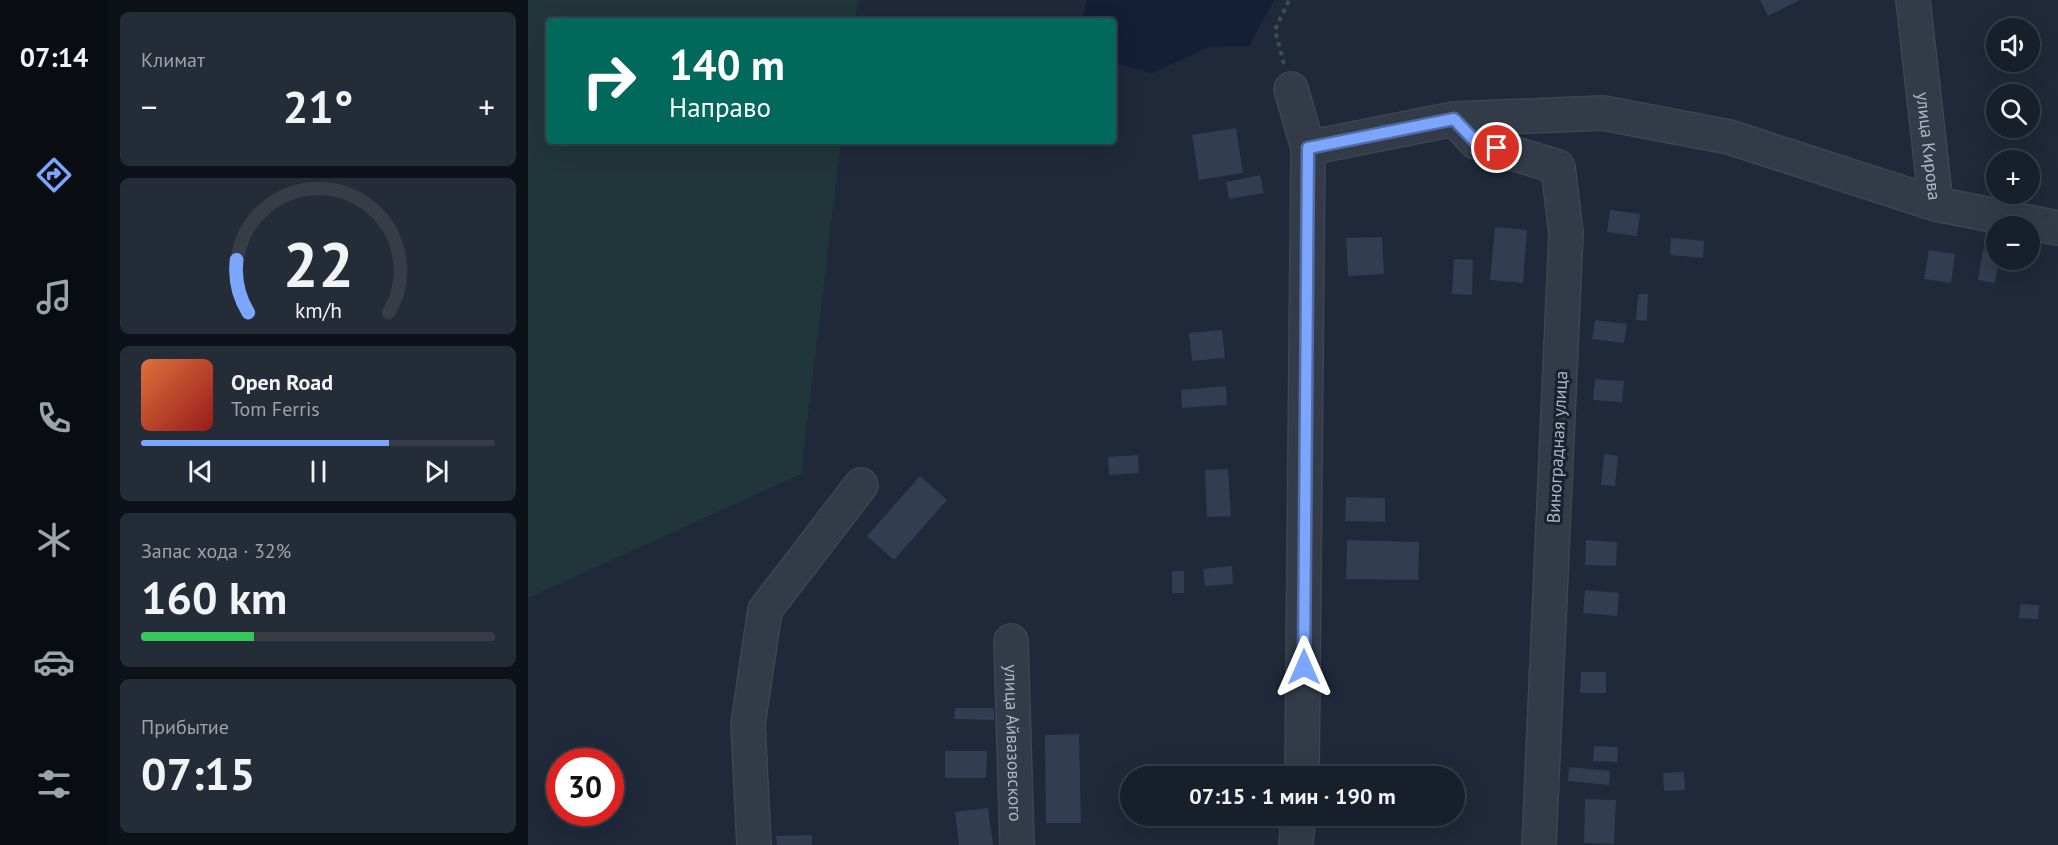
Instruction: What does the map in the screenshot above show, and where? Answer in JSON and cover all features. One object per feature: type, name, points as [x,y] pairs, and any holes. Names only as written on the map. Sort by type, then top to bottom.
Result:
[{"type":"street","name":"улица Кирова","points":[[1913,0],[1936,204],[2058,228]]},
{"type":"street","points":[[1291,89],[1308,148],[1302,766]]},
{"type":"street","points":[[1308,148],[1454,119],[1603,113],[1729,138],[1936,204]]},
{"type":"street","name":"Виноградная улица","points":[[1454,119],[1476,142],[1558,167],[1566,233],[1539,845]]},
{"type":"street","points":[[754,845],[748,724],[765,610],[861,485]]},
{"type":"street","name":"улица Айвазовского","points":[[1011,641],[1017,845]]},
{"type":"street","points":[[1296,845],[1297,826]]},
{"type":"path","points":[[1289,0],[1275,30],[1291,89]]},
{"type":"green space","points":[[528,0],[858,0],[855,18],[546,18],[546,144],[841,144],[801,474],[528,598]]},
{"type":"water","points":[[1087,0],[1274,0],[1249,46],[1209,47],[1152,73],[1116,64],[1116,18],[1082,18]]},
{"type":"building","points":[[1760,0],[1800,0],[1768,16]]},
{"type":"building","points":[[1236,128],[1243,173],[1199,180],[1192,135]]},
{"type":"building","points":[[1260,175],[1264,193],[1229,199],[1226,182]]},
{"type":"building","points":[[1610,210],[1640,214],[1637,236],[1607,232]]},
{"type":"building","points":[[1495,227],[1527,230],[1523,283],[1490,280]]},
{"type":"building","points":[[1382,237],[1384,274],[1348,276],[1346,238]]},
{"type":"building","points":[[1671,238],[1704,241],[1703,258],[1670,255]]},
{"type":"building","points":[[1929,250],[1955,254],[1951,283],[1924,279]]},
{"type":"building","points":[[1983,250],[1986,251],[1986,270],[1997,270],[1995,283],[1978,280]]},
{"type":"building","points":[[1454,259],[1473,260],[1472,295],[1452,294]]},
{"type":"building","points":[[1638,294],[1648,294],[1647,321],[1636,320]]},
{"type":"building","points":[[1595,320],[1627,324],[1624,343],[1592,339]]},
{"type":"building","points":[[1222,330],[1225,358],[1192,361],[1189,333]]},
{"type":"building","points":[[1595,379],[1624,381],[1622,402],[1593,400]]},
{"type":"building","points":[[1226,386],[1227,405],[1182,408],[1181,390]]},
{"type":"building","points":[[1604,454],[1618,456],[1615,486],[1601,485]]},
{"type":"building","points":[[1138,455],[1139,473],[1109,475],[1108,457]]},
{"type":"building","points":[[1228,469],[1231,516],[1207,517],[1205,470]]},
{"type":"building","points":[[920,476],[947,500],[894,560],[867,536]]},
{"type":"building","points":[[1346,497],[1385,498],[1385,522],[1345,521]]},
{"type":"building","points":[[1347,540],[1419,542],[1418,580],[1346,579]]},
{"type":"building","points":[[1586,540],[1617,542],[1616,566],[1585,565]]},
{"type":"building","points":[[1232,566],[1233,584],[1205,586],[1203,569]]},
{"type":"building","points":[[1172,571],[1184,571],[1184,593],[1172,593]]},
{"type":"building","points":[[1585,590],[1619,593],[1617,616],[1583,613]]},
{"type":"building","points":[[2020,604],[2039,605],[2038,619],[2019,618]]},
{"type":"building","points":[[1581,672],[1606,672],[1606,693],[1580,693]]},
{"type":"building","points":[[955,708],[994,708],[994,720],[954,719]]},
{"type":"building","points":[[1079,734],[1081,823],[1046,823],[1045,735]]},
{"type":"building","points":[[1594,746],[1618,747],[1617,762],[1593,761]]},
{"type":"building","points":[[945,751],[987,751],[986,778],[945,778]]},
{"type":"building","points":[[1569,767],[1610,771],[1609,785],[1568,781]]},
{"type":"building","points":[[1684,772],[1685,790],[1664,791],[1663,773]]},
{"type":"building","points":[[1585,799],[1616,800],[1614,844],[1584,843]]},
{"type":"building","points":[[988,808],[993,845],[959,845],[955,812]]},
{"type":"building","points":[[812,835],[812,845],[777,845],[776,836]]},
{"type":"route","points":[[1304,667],[1308,148],[1454,119],[1476,142],[1497,148]]}]
